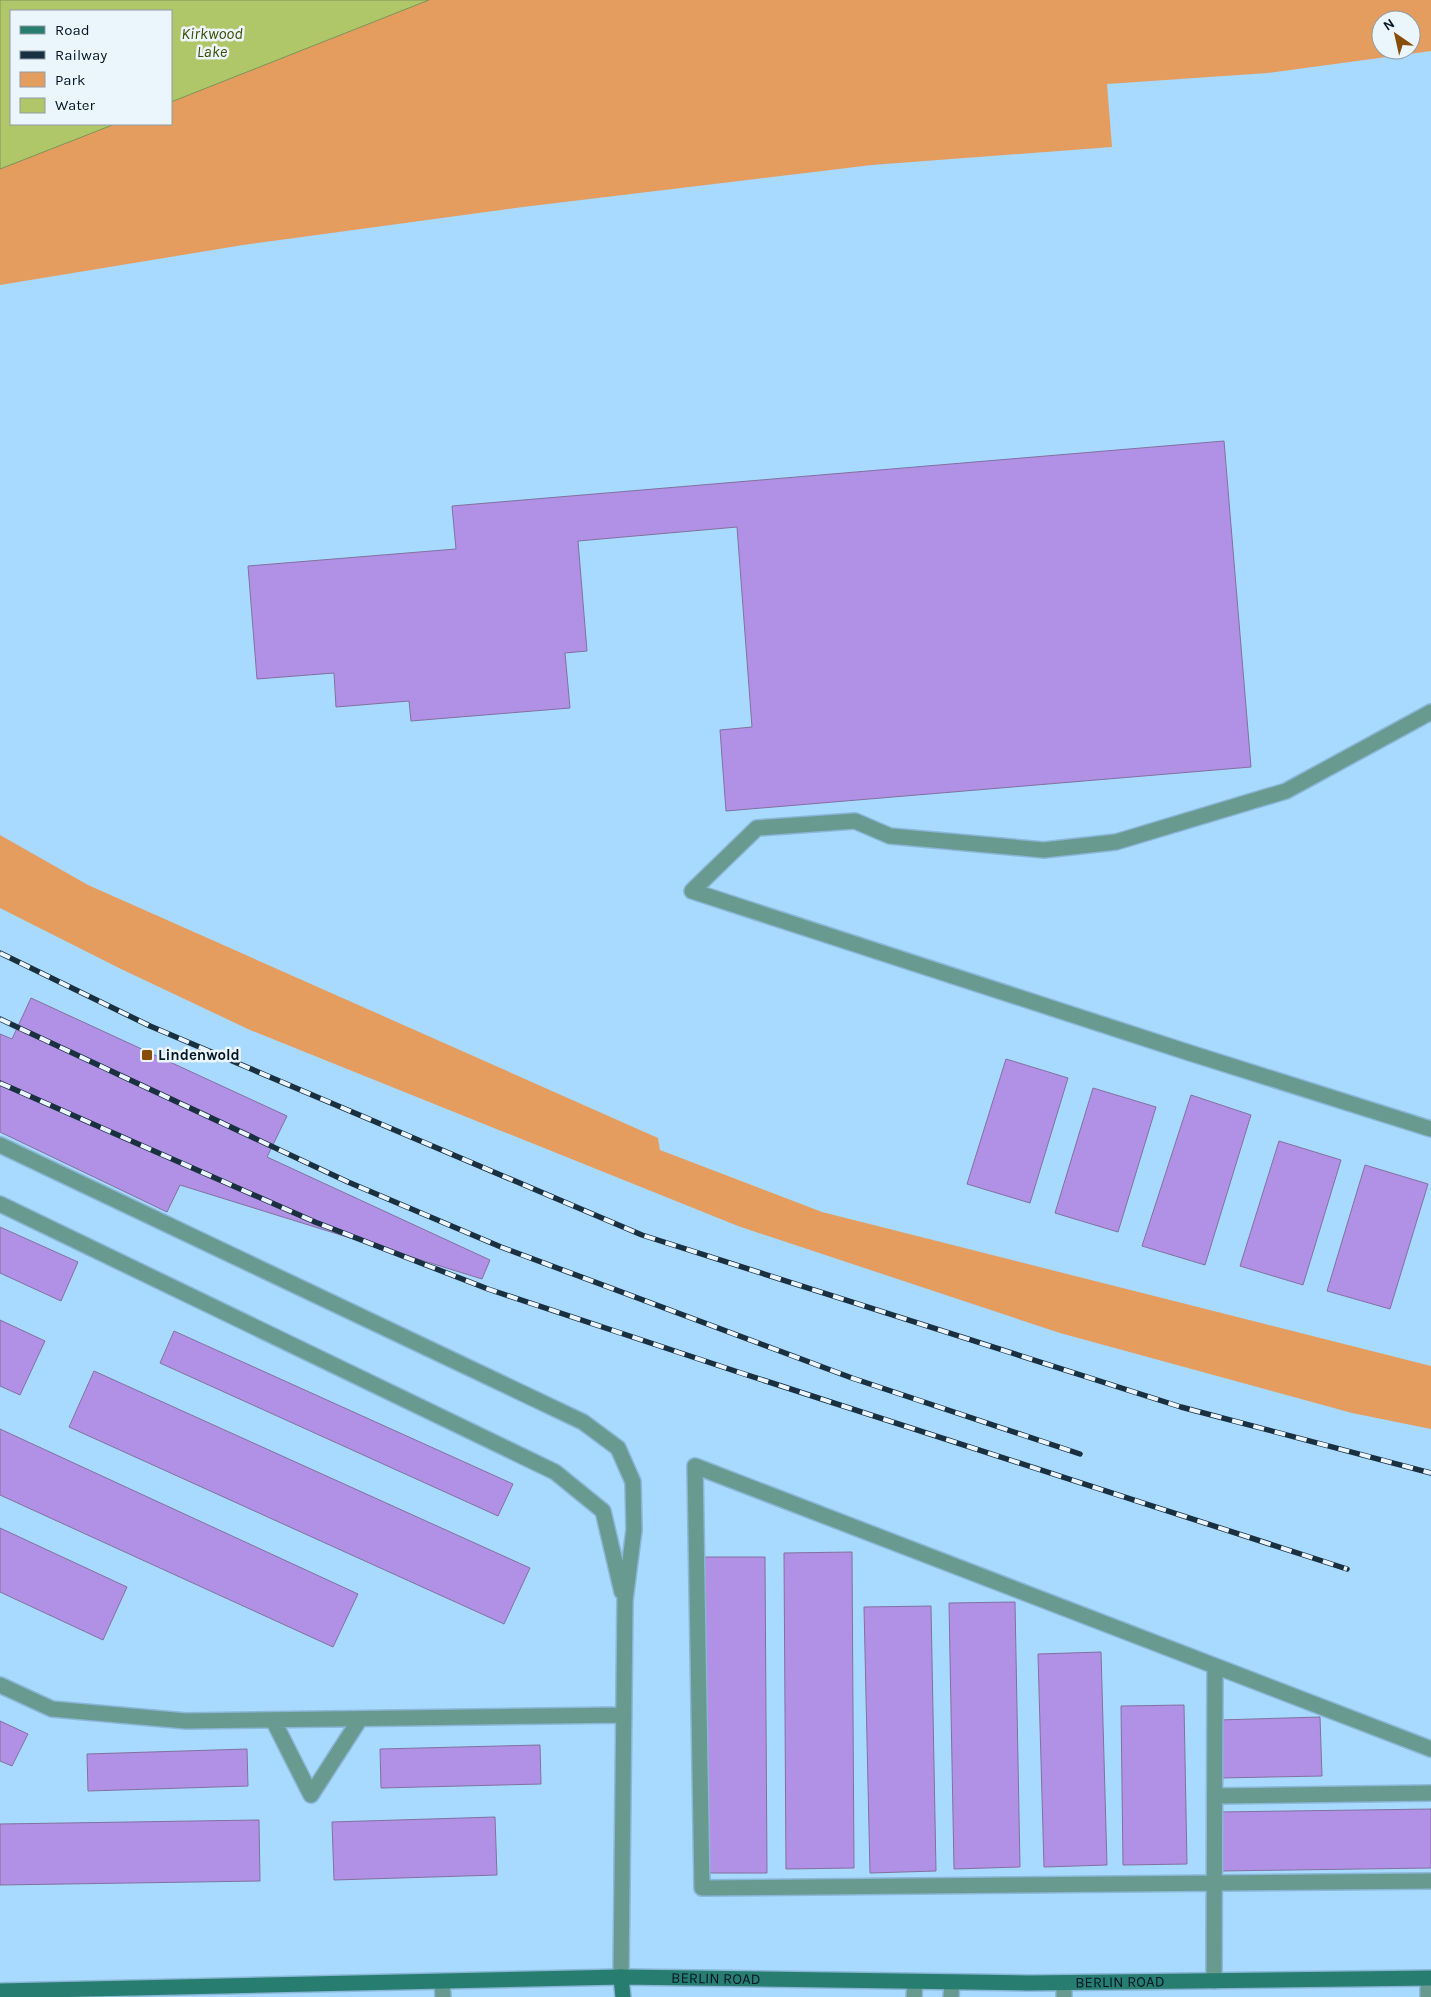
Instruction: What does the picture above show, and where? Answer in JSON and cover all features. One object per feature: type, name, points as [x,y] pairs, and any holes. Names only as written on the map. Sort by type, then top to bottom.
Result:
[{"type":"street","name":"BERLIN ROAD","points":[[3,1993],[442,1989],[621,1978],[914,1989],[1064,1990],[1214,1981],[1430,1978]]},
{"type":"street","points":[[621,1978],[623,1997]]},
{"type":"lane","points":[[1431,712],[1286,791],[1116,842],[1044,850],[890,836],[855,821],[757,828],[692,891],[1180,1050],[1431,1129]]},
{"type":"lane","points":[[0,1145],[583,1422],[618,1448],[633,1482],[634,1530],[624,1600],[621,1978]]},
{"type":"lane","points":[[0,1204],[555,1472],[603,1511],[624,1600]]},
{"type":"lane","points":[[1431,1749],[695,1466],[702,1888],[1431,1881]]},
{"type":"lane","points":[[1214,1981],[1215,1666]]},
{"type":"lane","points":[[0,1684],[52,1709],[186,1721],[624,1715]]},
{"type":"lane","points":[[273,1720],[311,1795],[360,1719]]},
{"type":"lane","points":[[1215,1796],[1431,1793]]},
{"type":"lane","points":[[1428,1997],[1430,1978]]},
{"type":"green space","points":[[429,0],[1431,0],[1431,51],[1421,52],[1421,10],[1371,10],[1371,59],[1268,73],[1107,84],[1112,147],[872,165],[523,207],[243,245],[0,285],[0,169],[112,125],[172,125],[172,102]]},
{"type":"green space","points":[[0,835],[88,885],[658,1138],[660,1150],[822,1212],[1431,1366],[1431,1429],[1352,1413],[1060,1333],[738,1226],[250,1030],[119,968],[0,908]]},
{"type":"water","name":"Kirkwood Lake","points":[[0,0],[429,0],[172,102],[172,10],[10,10],[10,125],[112,125],[0,169]]},
{"type":"building","points":[[1224,441],[1251,767],[726,811],[720,730],[752,727],[737,527],[578,541],[587,651],[565,653],[570,708],[411,721],[409,701],[336,707],[334,673],[257,679],[248,566],[456,549],[452,506]]},
{"type":"building","points":[[31,998],[287,1116],[267,1157],[490,1260],[482,1279],[180,1185],[167,1212],[0,1132],[0,1034],[12,1039]]},
{"type":"building","points":[[1006,1059],[1068,1078],[1030,1203],[967,1184]]},
{"type":"building","points":[[1093,1088],[1156,1107],[1118,1232],[1055,1213]]},
{"type":"building","points":[[1191,1095],[1251,1115],[1205,1265],[1142,1246]]},
{"type":"building","points":[[1279,1141],[1341,1160],[1303,1285],[1240,1266]]},
{"type":"building","points":[[1365,1165],[1428,1184],[1390,1309],[1327,1291]]},
{"type":"building","points":[[0,1227],[78,1262],[61,1301],[0,1273]]},
{"type":"building","points":[[0,1320],[45,1341],[20,1395],[0,1386]]},
{"type":"building","points":[[174,1331],[513,1484],[498,1516],[160,1363]]},
{"type":"building","points":[[94,1371],[530,1568],[504,1624],[69,1427]]},
{"type":"building","points":[[0,1429],[358,1594],[333,1647],[0,1495]]},
{"type":"building","points":[[0,1528],[127,1587],[103,1640],[0,1592]]},
{"type":"building","points":[[852,1552],[854,1868],[786,1869],[784,1553]]},
{"type":"building","points":[[697,1557],[765,1557],[767,1873],[698,1873]]},
{"type":"building","points":[[1015,1602],[1020,1867],[954,1869],[949,1603]]},
{"type":"building","points":[[931,1606],[936,1871],[870,1873],[864,1607]]},
{"type":"building","points":[[1101,1652],[1107,1865],[1044,1867],[1038,1654]]},
{"type":"building","points":[[1184,1705],[1187,1864],[1123,1865],[1121,1706]]},
{"type":"building","points":[[1320,1717],[1322,1776],[1220,1778],[1219,1720]]},
{"type":"building","points":[[0,1721],[28,1734],[12,1766],[0,1761]]},
{"type":"building","points":[[540,1745],[541,1784],[381,1788],[380,1749]]},
{"type":"building","points":[[247,1749],[248,1786],[88,1791],[87,1754]]},
{"type":"building","points":[[1431,1809],[1431,1868],[1221,1871],[1220,1812]]},
{"type":"building","points":[[495,1817],[497,1875],[334,1880],[332,1822]]},
{"type":"building","points":[[259,1820],[260,1881],[0,1885],[0,1824]]},
{"type":"railway","points":[[0,953],[150,1026],[642,1235],[1181,1407],[1431,1473]]},
{"type":"railway","points":[[0,1019],[348,1182],[501,1247],[852,1378],[1080,1454]]},
{"type":"railway","points":[[0,1083],[315,1222],[488,1289],[1347,1569]]},
{"type":"place","name":"Lindenwold","points":[[147,1055]]}]
